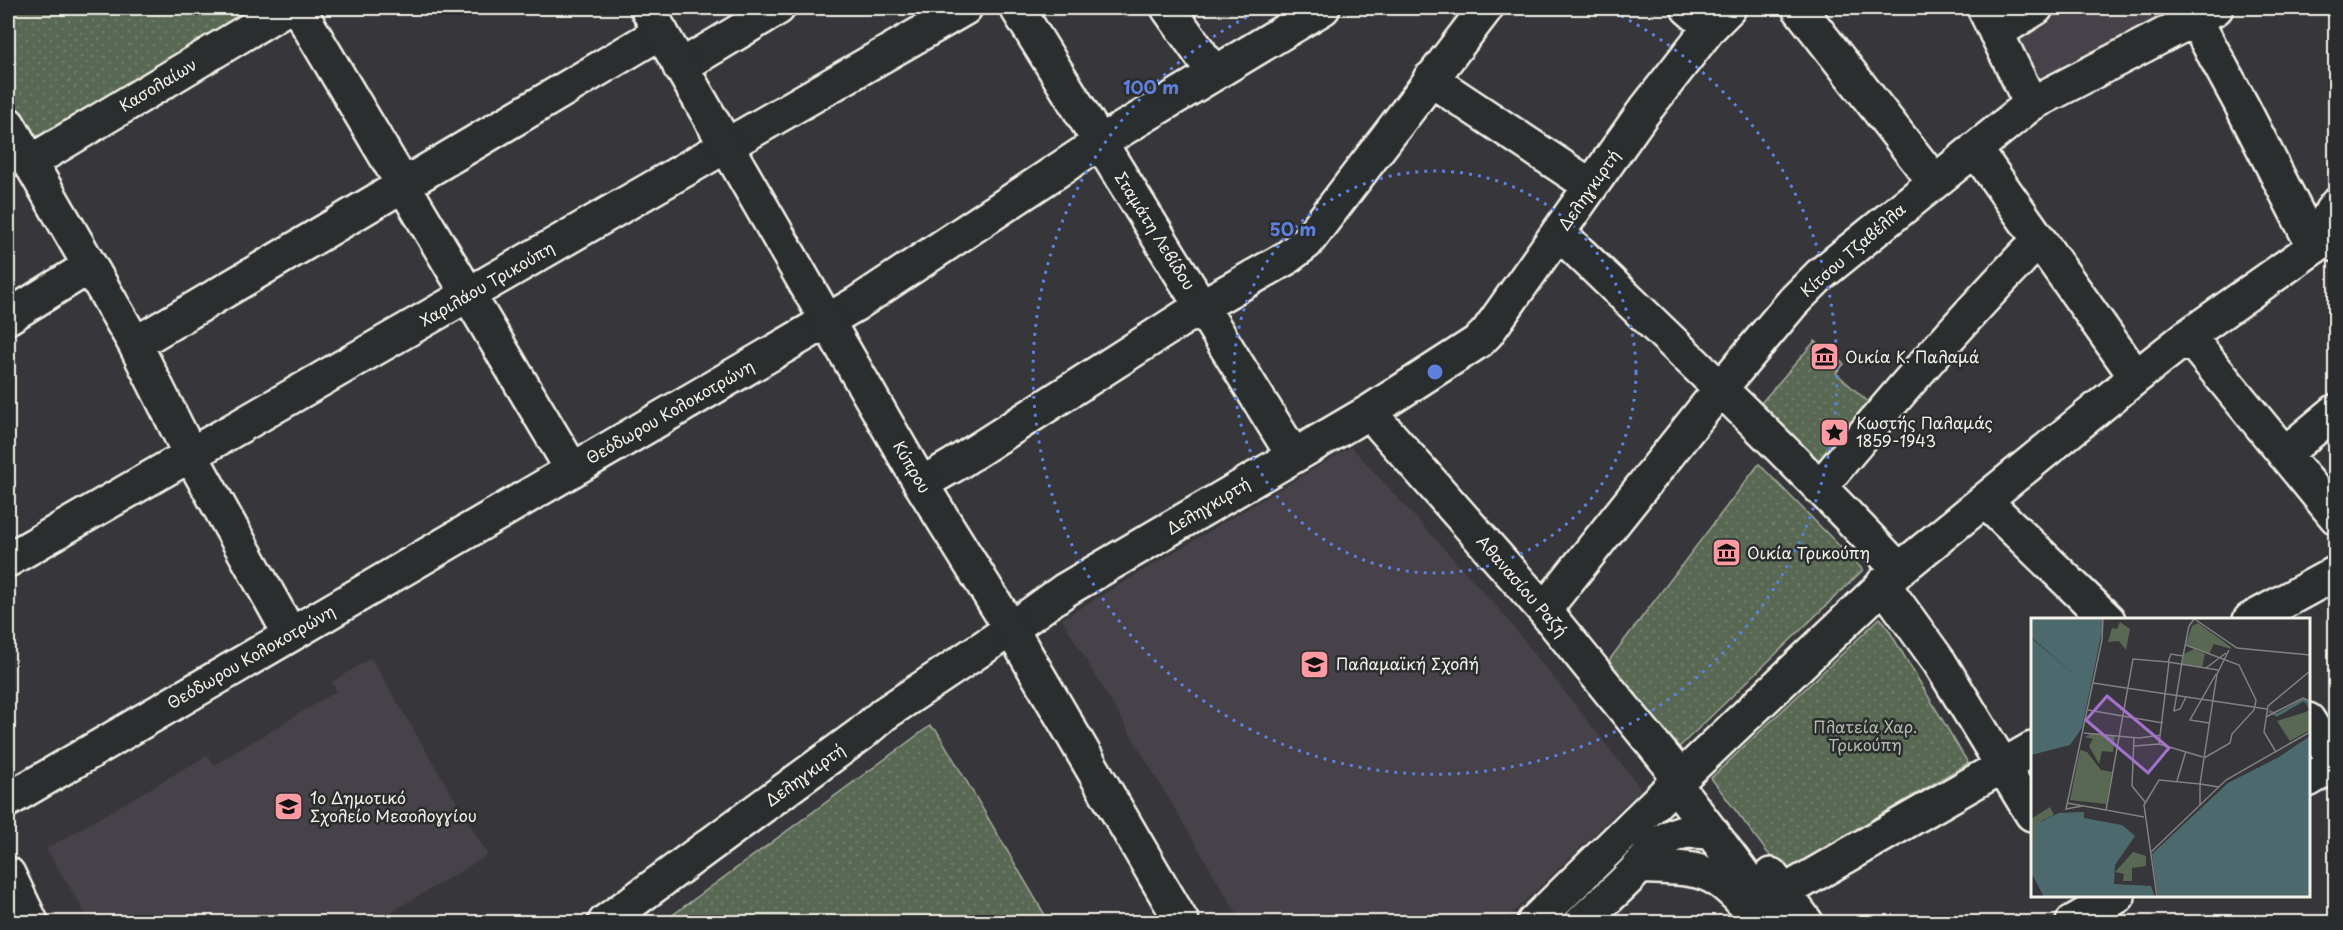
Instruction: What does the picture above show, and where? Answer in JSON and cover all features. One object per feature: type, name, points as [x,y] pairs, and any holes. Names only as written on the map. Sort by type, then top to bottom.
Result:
[{"type":"street","name":"Κασολαίων","points":[[30,163],[286,8]]},
{"type":"street","points":[[298,8],[572,470]]},
{"type":"street","points":[[680,67],[778,8]]},
{"type":"street","name":"Χαριλάου Τρικούπη","points":[[8,560],[965,8]]},
{"type":"street","name":"Σταμάτη Λεβίδου","points":[[1017,8],[1293,455]]},
{"type":"street","points":[[1168,8],[1214,74]]},
{"type":"street","name":"Θεόδωρου Κολοκοτρώνη","points":[[8,800],[856,304],[1100,143],[1323,8]]},
{"type":"street","points":[[921,484],[1202,306],[1285,259],[1306,243],[1486,8]]},
{"type":"street","points":[[1799,8],[1935,181]]},
{"type":"street","points":[[2031,104],[1990,20],[2036,8]]},
{"type":"street","points":[[2200,11],[2326,243]]},
{"type":"street","name":"Κίτσου Τζαβέλλα","points":[[1544,610],[1721,388],[1812,282],[2031,104],[2200,11]]},
{"type":"street","name":"Δεληγκιρτή","points":[[604,922],[861,734],[884,714],[1065,590],[1369,412],[1483,337],[1559,233],[1709,14]]},
{"type":"street","points":[[135,344],[402,186],[654,20]]},
{"type":"street","name":"Κύπρου","points":[[654,20],[921,484],[1011,629],[1182,922]]},
{"type":"street","points":[[1430,79],[1591,186]]},
{"type":"street","points":[[8,124],[135,344],[190,454],[290,634]]},
{"type":"street","points":[[1975,149],[2136,376]]},
{"type":"street","points":[[2326,243],[2326,222],[2336,205]]},
{"type":"street","points":[[1559,233],[1821,486],[1891,577],[1934,654],[2031,812]]},
{"type":"street","points":[[1821,486],[1906,382],[2039,240]]},
{"type":"street","points":[[1534,922],[1677,774],[1891,577],[2188,336],[2326,243]]},
{"type":"street","points":[[8,317],[90,266]]},
{"type":"street","points":[[2188,336],[2336,517]]},
{"type":"street","points":[[2284,454],[2336,411]]},
{"type":"street","name":"Αθανασίου Ραζή","points":[[1369,412],[1544,610],[1677,774]]},
{"type":"street","points":[[1984,501],[2106,618]]},
{"type":"street","points":[[2254,618],[2336,573]]},
{"type":"street","points":[[2310,723],[2335,764],[2310,779]]},
{"type":"street","points":[[1780,907],[2031,750]]},
{"type":"street","points":[[1677,774],[1713,833],[1780,907],[1806,922]]},
{"type":"street","points":[[1677,774],[1702,788],[1780,907]]},
{"type":"street","points":[[1582,922],[1640,867],[1654,848],[1671,836],[1697,831],[1713,833]]},
{"type":"street","points":[[1640,867],[1698,870],[1715,877],[1733,891],[1759,922]]},
{"type":"street","points":[[8,874],[31,922]]},
{"type":"shaded area","points":[[1981,8],[2229,8],[2030,111]]},
{"type":"shaded area","name":"Παλαμαϊκή Σχολή","points":[[1351,447],[1499,609],[1641,789],[1503,922],[1242,922],[1062,619]]},
{"type":"shaded area","name":"1ο Δημοτικό Σχολείο Μεσολογγίου","points":[[371,658],[488,855],[374,922],[91,922],[46,849],[208,755],[214,765],[337,691],[332,682]]},
{"type":"green space","points":[[8,8],[257,8],[33,139],[8,95]]},
{"type":"green space","points":[[1815,341],[1844,364],[1836,373],[1875,408],[1816,474],[1754,411]]},
{"type":"green space","points":[[1759,464],[1863,570],[1673,753],[1603,668]]},
{"type":"green space","name":"Πλατεία Χαρ. Τρικούπη","points":[[1880,618],[1968,763],[1783,873],[1711,778]]},
{"type":"green space","points":[[930,726],[937,731],[1049,922],[663,922]]},
{"type":"place","name":"Οικία Κ. Παλαμά","points":[[1824,357]]},
{"type":"place","name":"Κωστής Παλαμάς 1859-1943","points":[[1835,432]]},
{"type":"place","name":"Οικία Τρικούπη","points":[[1726,553]]},
{"type":"place","name":"Παλαμαϊκή Σχολή","points":[[1315,664]]},
{"type":"place","name":"1ο Δημοτικό Σχολείο Μεσολογγίου","points":[[289,807]]}]
